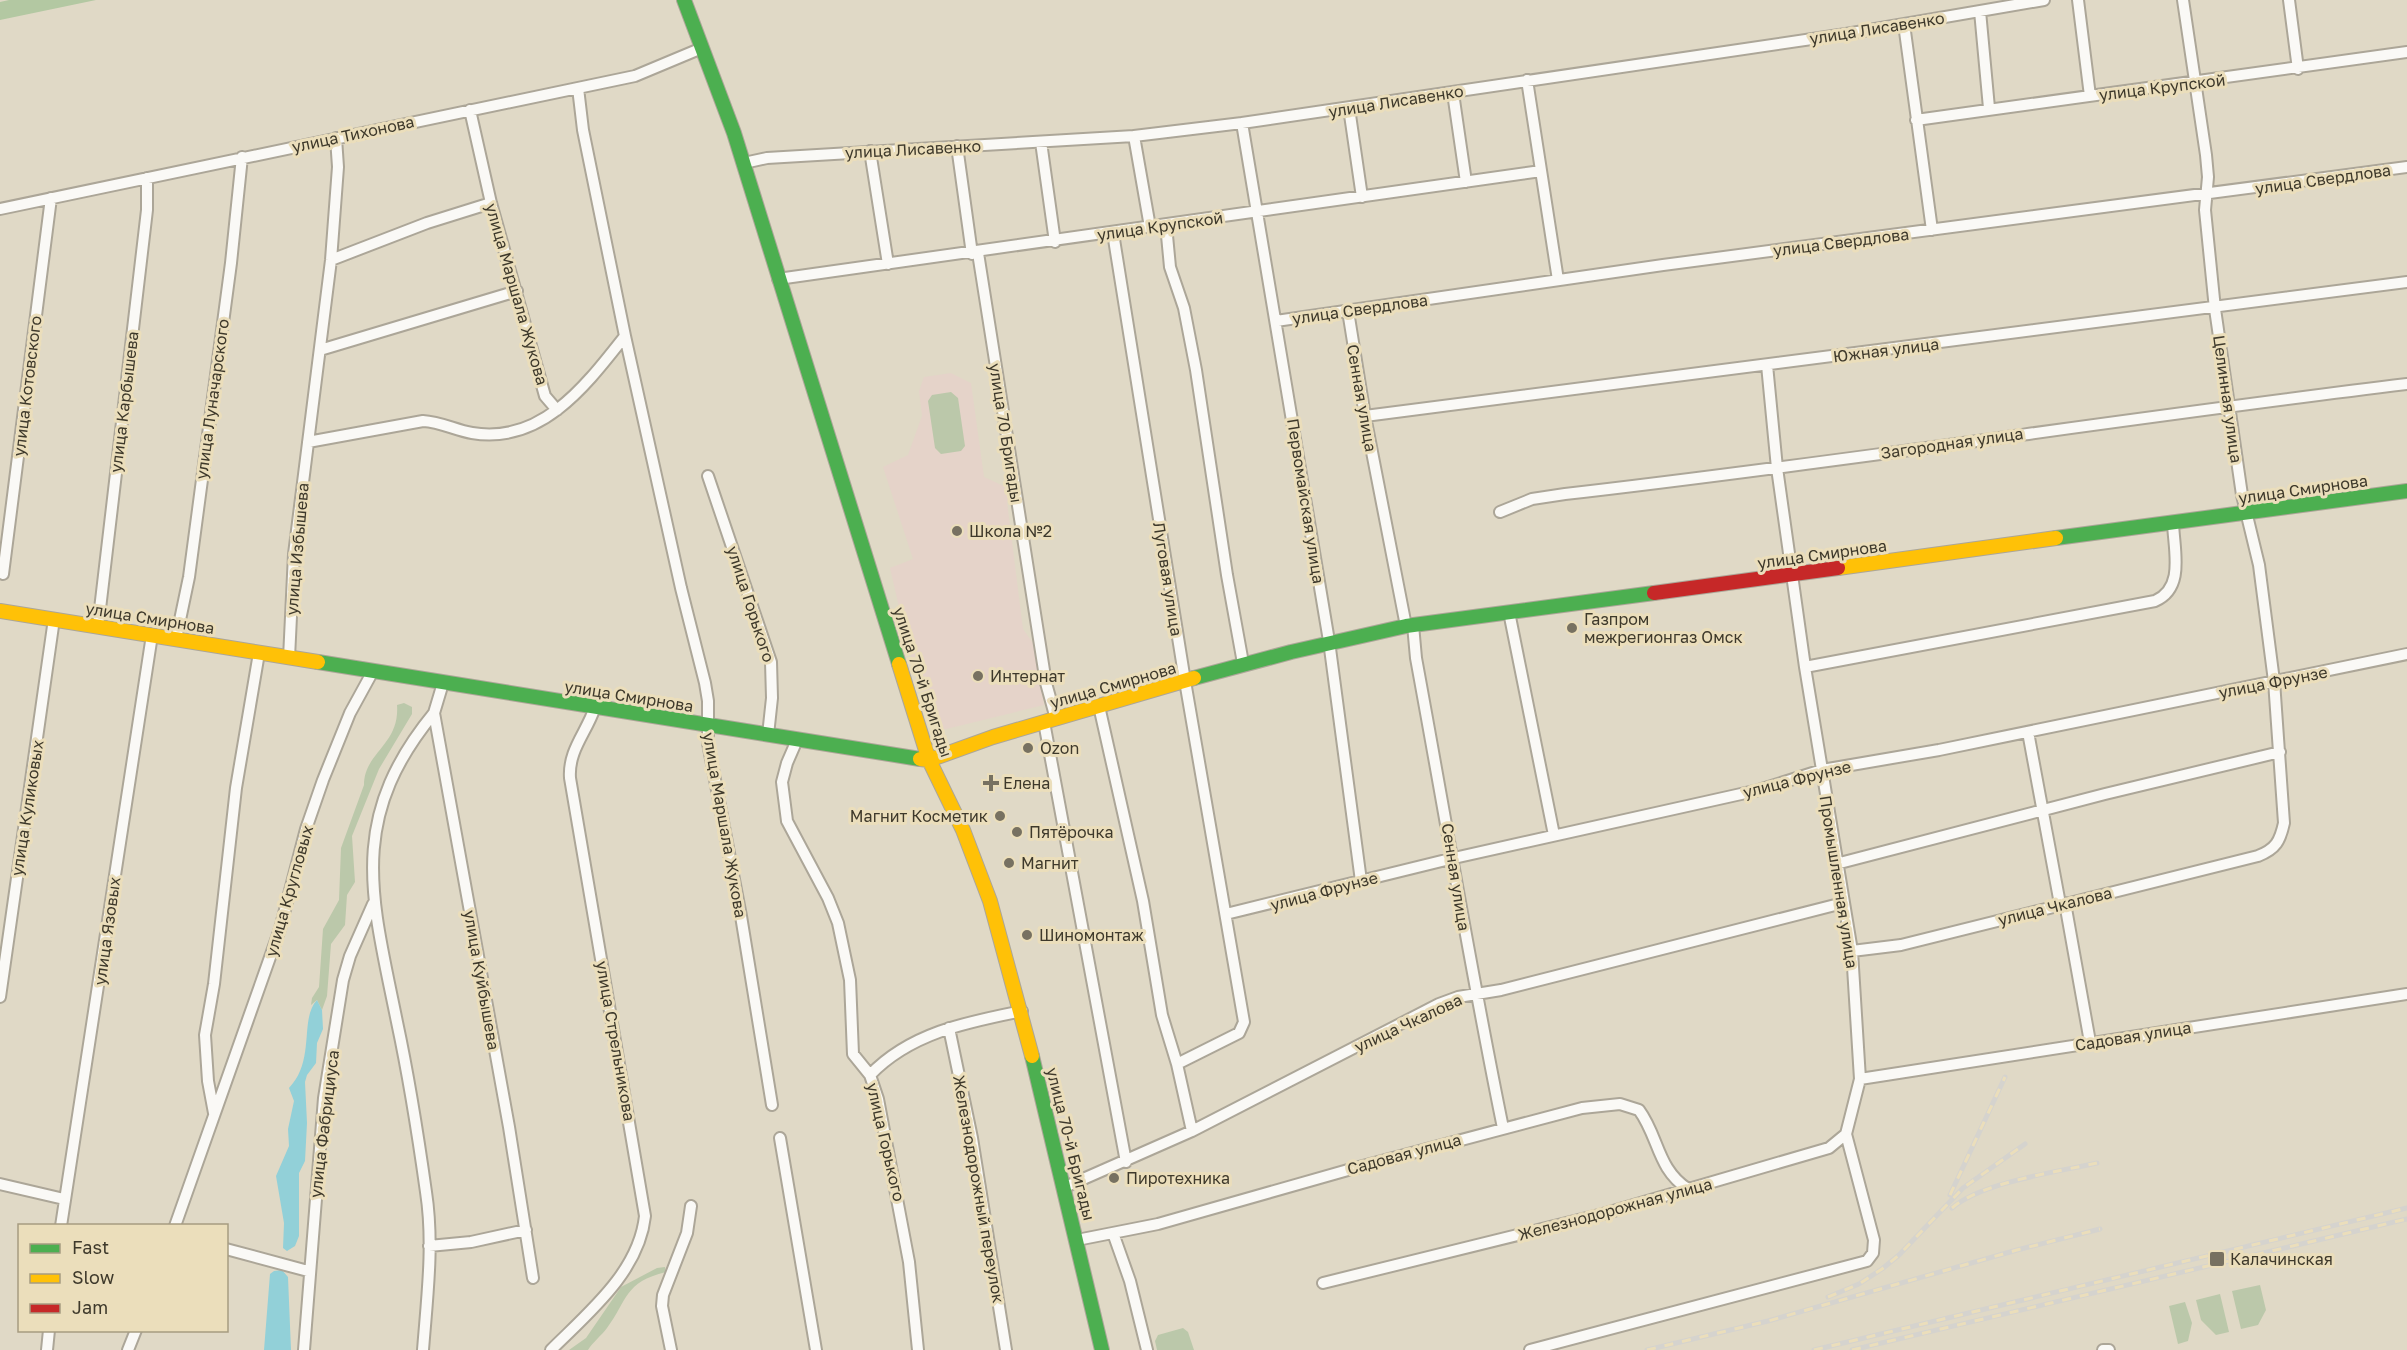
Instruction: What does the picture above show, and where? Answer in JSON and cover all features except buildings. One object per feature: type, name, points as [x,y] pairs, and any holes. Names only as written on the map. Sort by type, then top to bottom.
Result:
[{"type":"main road","name":"улица 70-й Бригады","points":[[684,0],[744,163],[778,279],[929,760],[966,830],[980,868],[1022,1011],[1102,1350]]},
{"type":"main road","name":"улица Смирнова","points":[[0,611],[929,760],[979,741],[1243,663],[1329,641],[1409,626],[2407,490]]},
{"type":"street","name":"улица Лисавенко","points":[[744,163],[767,158],[1134,136],[1242,123],[1904,24],[2044,0]]},
{"type":"street","points":[[2078,0],[2090,96]]},
{"type":"street","name":"Целинная улица","points":[[2183,0],[2206,155],[2208,177],[2206,195],[2215,309],[2247,513],[2259,565],[2274,681],[2284,823],[2281,840],[2271,851],[2258,856]]},
{"type":"street","points":[[2289,0],[2298,69]]},
{"type":"street","points":[[1980,11],[1989,108]]},
{"type":"street","points":[[1904,24],[1932,230]]},
{"type":"street","name":"улица Тихонова","points":[[0,209],[578,88],[654,70],[702,48]]},
{"type":"street","name":"улица Крупской","points":[[1916,120],[1989,108],[2298,69],[2407,52]]},
{"type":"street","points":[[1527,80],[1558,280]]},
{"type":"street","name":"улица Маршала Жукова","points":[[578,88],[583,130],[625,336],[681,588],[705,683],[708,743],[772,1105]]},
{"type":"street","points":[[1453,93],[1466,182]]},
{"type":"street","points":[[1349,108],[1362,197]]},
{"type":"street","name":"улица Маршала Жукова","points":[[470,110],[491,203],[545,396],[557,410]]},
{"type":"street","name":"Первомайская улица","points":[[1242,123],[1329,641],[1360,881]]},
{"type":"street","points":[[1134,136],[1150,227]]},
{"type":"street","name":"улица Избышева","points":[[289,658],[294,554],[331,260],[338,166],[336,138]]},
{"type":"street","points":[[1041,142],[1054,242]]},
{"type":"street","name":"улица 70 Бригады","points":[[957,146],[1046,683],[1050,720],[1126,1162]]},
{"type":"street","points":[[870,151],[888,264]]},
{"type":"street","name":"улица Луначарского","points":[[176,639],[190,565],[231,262],[242,157]]},
{"type":"street","name":"улица Свердлова","points":[[1276,321],[1558,280],[2407,167]]},
{"type":"street","name":"улица Крупской","points":[[778,279],[1054,242],[1541,171]]},
{"type":"street","name":"улица Карбышева","points":[[98,626],[147,210],[147,178]]},
{"type":"street","name":"улица Котовского","points":[[3,574],[51,198]]},
{"type":"street","points":[[331,260],[427,223],[491,203]]},
{"type":"street","points":[[1166,225],[1170,267],[1184,308],[1197,370],[1227,575],[1243,663]]},
{"type":"street","name":"Луговая улица","points":[[1113,233],[1243,1028],[1239,1033],[1177,1064]]},
{"type":"street","name":"Южная улица","points":[[1365,417],[2215,309],[2407,282]]},
{"type":"street","points":[[320,350],[517,291]]},
{"type":"street","name":"Сенная улица","points":[[1347,311],[1365,417],[1416,658],[1454,858],[1475,993],[1503,1128]]},
{"type":"street","points":[[308,442],[423,421],[438,422],[471,433],[496,435],[533,426],[557,410],[585,386],[625,336]]},
{"type":"street","name":"Промышленная улица","points":[[1767,365],[1778,468],[1805,667],[1852,951],[1860,1079]]},
{"type":"street","name":"Загородная улица","points":[[1500,512],[1532,499],[1565,494],[1778,468],[2098,423],[2407,384]]},
{"type":"street","name":"улица Горького","points":[[708,476],[771,662],[772,698],[768,735]]},
{"type":"street","points":[[1805,667],[2155,601],[2172,590],[2175,579],[2173,523]]},
{"type":"street","points":[[1509,612],[1554,835]]},
{"type":"street","name":"улица Куликовых","points":[[0,997],[54,619]]},
{"type":"street","name":"улица Язовых","points":[[61,1224],[90,1051],[152,635]]},
{"type":"street","name":"улица Кругловых","points":[[214,1114],[207,1070],[205,1035],[214,984],[236,788],[260,653]]},
{"type":"street","name":"улица Фрунзе","points":[[1226,914],[1454,858],[1759,790],[1822,770],[2028,732],[2407,654]]},
{"type":"street","name":"улица Кругловых","points":[[176,1224],[280,929],[306,830],[323,780],[350,713],[373,671]]},
{"type":"street","name":"улица Куйбышева","points":[[443,683],[434,713],[533,1278]]},
{"type":"street","points":[[1099,706],[1143,901],[1162,1015],[1177,1064],[1192,1131]]},
{"type":"street","name":"улица Стрельникова","points":[[551,1350],[602,1299],[622,1274],[644,1230],[645,1216],[570,778],[572,753],[590,724],[595,707]]},
{"type":"street","name":"улица Фабрициуса","points":[[423,1350],[429,1246],[426,1194],[416,1125],[374,904],[371,863],[380,811],[391,779],[406,751],[434,713]]},
{"type":"street","points":[[2028,732],[2090,1042]]},
{"type":"street","name":"улица Горького","points":[[797,740],[782,782],[787,821],[828,898],[838,923],[850,980],[854,1054],[870,1075],[878,1099],[897,1187],[909,1262],[918,1350]]},
{"type":"street","points":[[1836,864],[2280,752]]},
{"type":"street","name":"улица Чкалова","points":[[1852,951],[1901,945],[2062,903],[2258,856]]},
{"type":"street","name":"улица Чкалова","points":[[1065,1187],[1192,1131],[1325,1064],[1387,1029],[1449,1000],[1475,993],[1501,990],[1843,903]]},
{"type":"street","name":"улица Фабрициуса","points":[[304,1350],[308,1271],[324,1098],[343,980],[350,956],[374,904]]},
{"type":"street","name":"Садовая улица","points":[[1860,1079],[2407,994]]},
{"type":"street","points":[[870,1075],[888,1056],[949,1028],[972,1020],[1022,1011]]},
{"type":"street","name":"Железнодорожный переулок","points":[[949,1028],[972,1138],[1006,1350]]},
{"type":"street","points":[[1530,1350],[1867,1262],[1873,1253],[1874,1240],[1846,1134],[1860,1079]]},
{"type":"street","name":"Садовая улица","points":[[1077,1240],[1158,1224],[1582,1108],[1620,1104],[1630,1105],[1644,1117],[1667,1170],[1676,1182],[1688,1189]]},
{"type":"street","name":"Железнодорожная улица","points":[[1323,1283],[1603,1214],[1829,1148],[1846,1134]]},
{"type":"street","points":[[780,1138],[816,1350]]},
{"type":"street","points":[[0,1184],[64,1199]]},
{"type":"street","points":[[671,1350],[662,1306],[663,1295],[687,1233],[691,1206]]},
{"type":"street","points":[[429,1246],[471,1242],[526,1230]]},
{"type":"street","points":[[1113,1233],[1130,1281],[1148,1350]]},
{"type":"street","points":[[228,1250],[308,1271]]},
{"type":"street","points":[[47,1350],[49,1332]]},
{"type":"street","points":[[128,1350],[135,1332]]},
{"type":"street","points":[[2103,1350],[2109,1350]]},
{"type":"shaded area","name":"Школа №2","points":[[951,373],[971,383],[984,477],[1010,489],[1011,497],[1007,502],[1023,629],[1035,646],[1044,705],[934,732],[908,646],[890,568],[913,559],[883,467],[908,455],[922,416],[919,391],[924,377]]},
{"type":"green space","points":[[9,0],[96,0],[0,20],[0,2]]},
{"type":"green space","points":[[951,392],[958,398],[965,446],[961,451],[941,454],[935,448],[928,401],[932,395]]},
{"type":"green space","points":[[404,703],[412,707],[412,714],[379,769],[352,836],[355,882],[347,895],[345,925],[331,944],[327,996],[322,1010],[317,1000],[311,1005],[312,998],[319,987],[323,929],[339,900],[341,848],[370,764],[393,730],[397,705]]},
{"type":"green space","points":[[665,1267],[666,1272],[652,1276],[634,1287],[607,1328],[588,1350],[569,1350],[586,1338],[621,1287],[657,1268]]},
{"type":"green space","points":[[2260,1285],[2266,1310],[2258,1325],[2241,1329],[2232,1291]]},
{"type":"green space","points":[[2220,1294],[2229,1332],[2216,1335],[2201,1320],[2196,1300]]},
{"type":"green space","points":[[2185,1302],[2192,1323],[2188,1341],[2178,1344],[2169,1306]]},
{"type":"green space","points":[[1183,1328],[1188,1332],[1194,1350],[1157,1350],[1155,1341],[1158,1335]]},
{"type":"water","points":[[317,1000],[322,1010],[323,1029],[317,1043],[316,1063],[305,1082],[307,1123],[305,1161],[299,1173],[299,1236],[295,1246],[287,1251],[283,1248],[284,1223],[276,1176],[289,1146],[288,1129],[294,1101],[289,1088],[302,1065],[309,1018]]},
{"type":"water","points":[[282,1270],[288,1277],[291,1350],[264,1350],[270,1274]]},
{"type":"railway","points":[[1950,1195],[2005,1077]]},
{"type":"railway","points":[[1828,1297],[1859,1284],[1882,1269],[1899,1255],[1963,1188],[2025,1144]]},
{"type":"railway","points":[[1952,1208],[1982,1191],[2001,1185],[2097,1163]]},
{"type":"railway","points":[[1814,1350],[2407,1208]]},
{"type":"railway","points":[[1852,1350],[2407,1219]]},
{"type":"railway","points":[[1647,1350],[1768,1321],[2017,1250],[2100,1229]]},
{"type":"traffic: fast","points":[[684,0],[734,133],[899,664]]},
{"type":"traffic: fast","points":[[2056,538],[2407,491]]},
{"type":"traffic: fast","points":[[1194,678],[1291,652],[1406,626],[1654,593]]},
{"type":"traffic: fast","points":[[318,662],[920,759]]},
{"type":"traffic: fast","points":[[1032,1056],[1102,1350]]},
{"type":"traffic: slow","points":[[1838,568],[2056,538]]},
{"type":"traffic: slow","points":[[0,611],[318,662]]},
{"type":"traffic: slow","points":[[899,664],[929,760],[963,830],[990,901],[1032,1056]]},
{"type":"traffic: slow","points":[[920,759],[929,760],[993,737],[1194,678]]},
{"type":"traffic: jam","points":[[1654,593],[1838,568]]},
{"type":"place","name":"Школа №2","points":[[957,531]]},
{"type":"place","name":"Газпром межрегионгаз Омск","points":[[1572,628]]},
{"type":"place","name":"Интернат","points":[[978,676]]},
{"type":"place","name":"Ozon","points":[[1028,748]]},
{"type":"place","name":"Елена","points":[[991,783]]},
{"type":"place","name":"Магнит Косметик","points":[[1000,816]]},
{"type":"place","name":"Пятёрочка","points":[[1017,832]]},
{"type":"place","name":"Магнит","points":[[1009,863]]},
{"type":"place","name":"Шиномонтаж","points":[[1027,935]]},
{"type":"place","name":"Пиротехника","points":[[1114,1178]]},
{"type":"place","name":"Калачинская","points":[[2217,1259]]}]
